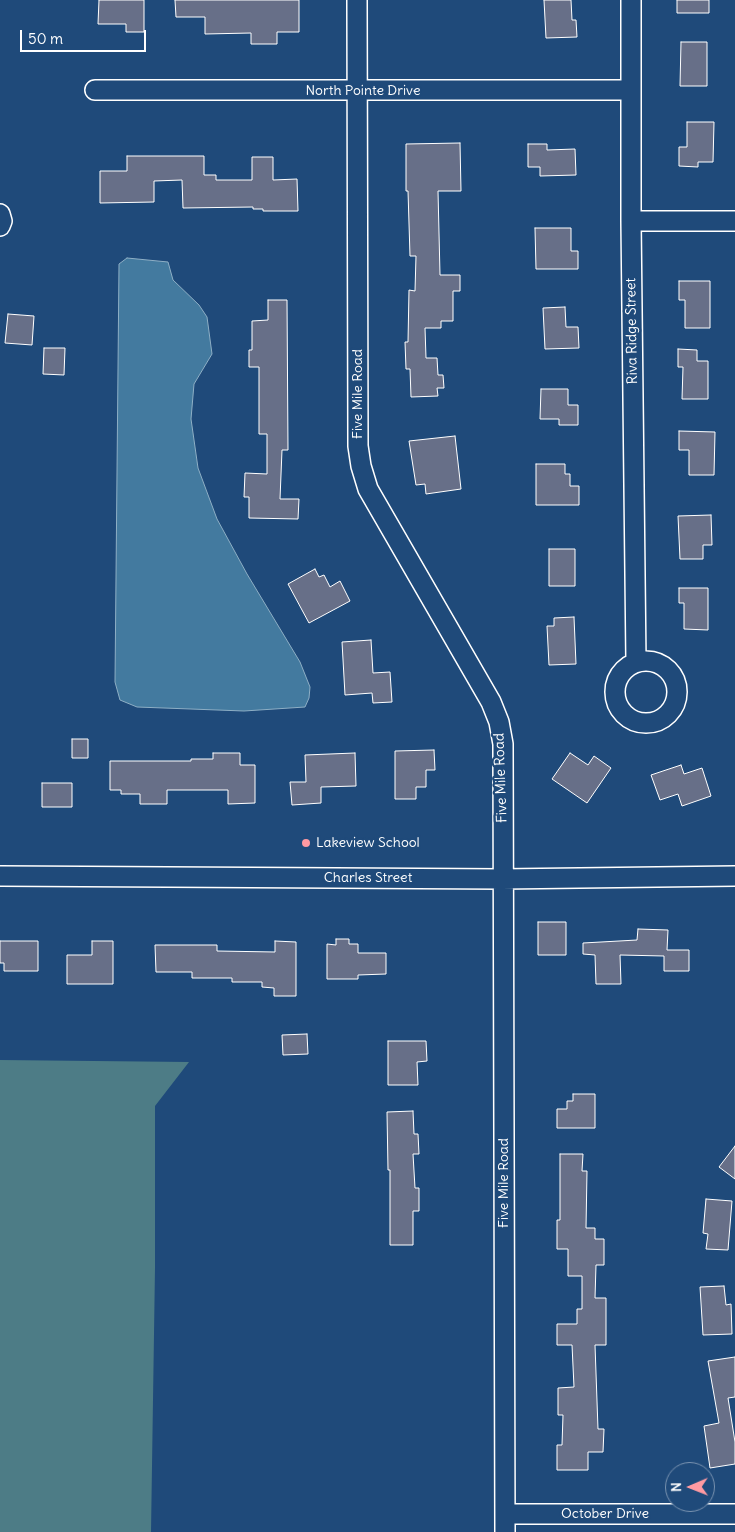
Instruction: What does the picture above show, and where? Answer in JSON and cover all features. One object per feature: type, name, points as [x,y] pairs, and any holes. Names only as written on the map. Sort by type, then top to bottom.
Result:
[{"type":"street","name":"Five Mile Road","points":[[357,0],[358,436],[361,466],[368,489],[491,702],[499,722],[504,754],[502,879],[505,1523]]},
{"type":"street","name":"Riva Ridge Street","points":[[631,0],[631,221],[636,662]]},
{"type":"street","name":"North Pointe Drive","points":[[95,90],[631,90]]},
{"type":"street","points":[[0,214],[2,221],[0,226]]},
{"type":"street","points":[[631,221],[735,221]]},
{"type":"street","name":"Charles Street","points":[[0,876],[502,879],[735,876]]},
{"type":"street","name":"October Drive","points":[[505,1523],[735,1514]]},
{"type":"green space","points":[[0,1060],[189,1062],[155,1106],[155,1268],[151,1532],[0,1532]]},
{"type":"water","points":[[127,258],[168,262],[173,280],[199,305],[207,317],[212,354],[194,384],[191,419],[198,468],[217,519],[247,574],[300,662],[310,687],[309,698],[305,707],[244,711],[137,707],[120,700],[115,682],[119,264]]},
{"type":"building","points":[[99,0],[144,0],[144,32],[126,32],[126,24],[98,24]]},
{"type":"building","points":[[175,0],[299,0],[299,32],[277,32],[277,44],[251,44],[251,33],[205,34],[205,17],[176,17]]},
{"type":"building","points":[[544,0],[571,0],[572,20],[576,20],[577,37],[546,38]]},
{"type":"building","points":[[677,0],[709,0],[709,13],[677,13]]},
{"type":"building","points":[[681,42],[707,42],[707,86],[680,86]]},
{"type":"building","points":[[687,122],[714,122],[713,162],[698,162],[698,167],[679,166],[679,147],[687,147]]},
{"type":"building","points":[[460,143],[461,191],[438,191],[440,275],[460,275],[460,291],[453,291],[453,321],[441,321],[441,328],[425,328],[426,358],[437,358],[438,375],[443,375],[444,388],[437,388],[438,396],[411,397],[410,369],[406,369],[405,342],[408,342],[409,290],[415,291],[416,256],[410,256],[408,191],[406,191],[406,144]]},
{"type":"building","points":[[528,144],[547,144],[547,150],[575,149],[576,175],[540,176],[540,167],[528,167]]},
{"type":"building","points":[[127,156],[204,156],[204,175],[216,175],[216,180],[252,180],[252,157],[273,157],[273,180],[297,179],[298,211],[263,211],[263,209],[253,209],[253,207],[183,208],[182,180],[154,181],[154,202],[100,203],[100,171],[127,171]]},
{"type":"building","points":[[535,228],[571,228],[571,251],[578,251],[578,269],[536,269]]},
{"type":"building","points":[[679,281],[710,281],[710,328],[685,328],[685,300],[679,300]]},
{"type":"building","points":[[268,300],[287,300],[288,450],[282,450],[280,499],[299,499],[298,519],[249,518],[249,497],[244,497],[245,473],[267,474],[267,434],[259,434],[259,367],[249,367],[249,350],[252,350],[252,321],[268,320]]},
{"type":"building","points":[[565,307],[566,327],[578,327],[579,348],[545,349],[543,308]]},
{"type":"building","points":[[8,314],[34,316],[32,345],[5,343]]},
{"type":"building","points":[[44,348],[65,348],[64,375],[43,374]]},
{"type":"building","points":[[678,349],[697,350],[697,361],[708,361],[708,399],[682,399],[683,367],[678,367]]},
{"type":"building","points":[[541,389],[568,389],[568,405],[578,405],[578,425],[559,425],[559,419],[540,419]]},
{"type":"building","points":[[679,431],[715,432],[714,475],[689,475],[689,450],[679,450]]},
{"type":"building","points":[[455,436],[461,489],[426,494],[425,484],[416,485],[409,441]]},
{"type":"building","points":[[536,464],[565,464],[565,474],[570,474],[570,486],[579,486],[579,505],[536,505]]},
{"type":"building","points":[[711,515],[712,545],[703,545],[703,559],[680,559],[678,516]]},
{"type":"building","points":[[549,549],[575,549],[575,586],[549,586]]},
{"type":"building","points":[[315,569],[319,577],[324,575],[330,587],[340,581],[350,601],[309,623],[288,584]]},
{"type":"building","points":[[679,588],[708,588],[708,630],[684,629],[684,603],[679,603]]},
{"type":"building","points":[[574,617],[576,664],[549,665],[547,626],[554,626],[554,618]]},
{"type":"building","points":[[371,640],[373,673],[390,672],[392,702],[373,703],[372,693],[345,695],[342,642]]},
{"type":"building","points":[[72,739],[88,739],[88,758],[72,758]]},
{"type":"building","points":[[434,750],[435,770],[426,770],[426,787],[416,787],[416,799],[395,799],[395,751]]},
{"type":"building","points":[[213,753],[240,753],[240,765],[255,765],[255,803],[228,804],[228,790],[167,790],[167,804],[140,804],[140,794],[121,794],[121,790],[110,790],[110,761],[191,761],[191,759],[213,759]]},
{"type":"building","points":[[355,753],[356,786],[321,787],[321,803],[292,805],[290,782],[306,782],[305,755]]},
{"type":"building","points":[[570,753],[588,765],[594,756],[611,768],[587,803],[552,779]]},
{"type":"building","points":[[681,765],[684,774],[702,768],[711,796],[682,806],[678,794],[660,800],[651,775]]},
{"type":"building","points":[[42,783],[72,783],[72,807],[42,807]]},
{"type":"building","points":[[538,922],[566,922],[566,955],[538,955]]},
{"type":"building","points":[[638,929],[668,930],[667,950],[689,950],[689,971],[664,971],[664,956],[620,955],[621,984],[596,984],[595,955],[583,954],[583,943],[637,940]]},
{"type":"building","points":[[336,939],[349,939],[349,944],[358,944],[358,953],[386,953],[386,974],[358,975],[358,979],[327,979],[327,944],[336,945]]},
{"type":"building","points":[[0,941],[38,941],[38,971],[4,971],[4,963],[0,963]]},
{"type":"building","points":[[92,941],[113,941],[113,984],[67,984],[67,955],[92,955]]},
{"type":"building","points":[[275,941],[296,942],[296,996],[274,996],[274,988],[262,987],[262,982],[232,982],[232,978],[192,978],[192,972],[156,972],[155,945],[217,945],[217,951],[275,952]]},
{"type":"building","points":[[307,1034],[308,1054],[283,1055],[282,1035]]},
{"type":"building","points":[[388,1041],[426,1041],[427,1061],[417,1062],[418,1085],[388,1085]]},
{"type":"building","points":[[573,1094],[595,1094],[595,1128],[557,1128],[557,1109],[567,1109],[567,1101],[573,1101]]},
{"type":"building","points":[[413,1111],[414,1134],[418,1134],[419,1154],[413,1154],[415,1188],[419,1188],[419,1211],[413,1211],[413,1245],[390,1245],[390,1170],[388,1170],[387,1112]]},
{"type":"building","points":[[735,1146],[735,1179],[719,1167]]},
{"type":"building","points":[[560,1154],[583,1154],[582,1171],[587,1171],[586,1228],[595,1228],[595,1239],[604,1239],[604,1265],[596,1265],[595,1298],[606,1298],[606,1345],[595,1345],[598,1429],[604,1429],[603,1452],[588,1452],[588,1470],[557,1470],[557,1445],[562,1445],[563,1415],[558,1415],[558,1388],[574,1387],[572,1345],[557,1345],[557,1324],[577,1324],[577,1309],[582,1309],[582,1276],[568,1276],[568,1249],[557,1249],[557,1220],[560,1220]]},
{"type":"building","points":[[706,1199],[732,1201],[728,1250],[706,1249],[708,1234],[703,1233]]},
{"type":"building","points":[[724,1286],[726,1305],[731,1304],[732,1334],[703,1335],[700,1287]]},
{"type":"building","points":[[735,1357],[735,1397],[728,1398],[735,1442],[735,1464],[715,1467],[715,1462],[709,1462],[704,1426],[719,1423],[708,1361]]},
{"type":"place","name":"Lakeview School","points":[[306,843]]}]
